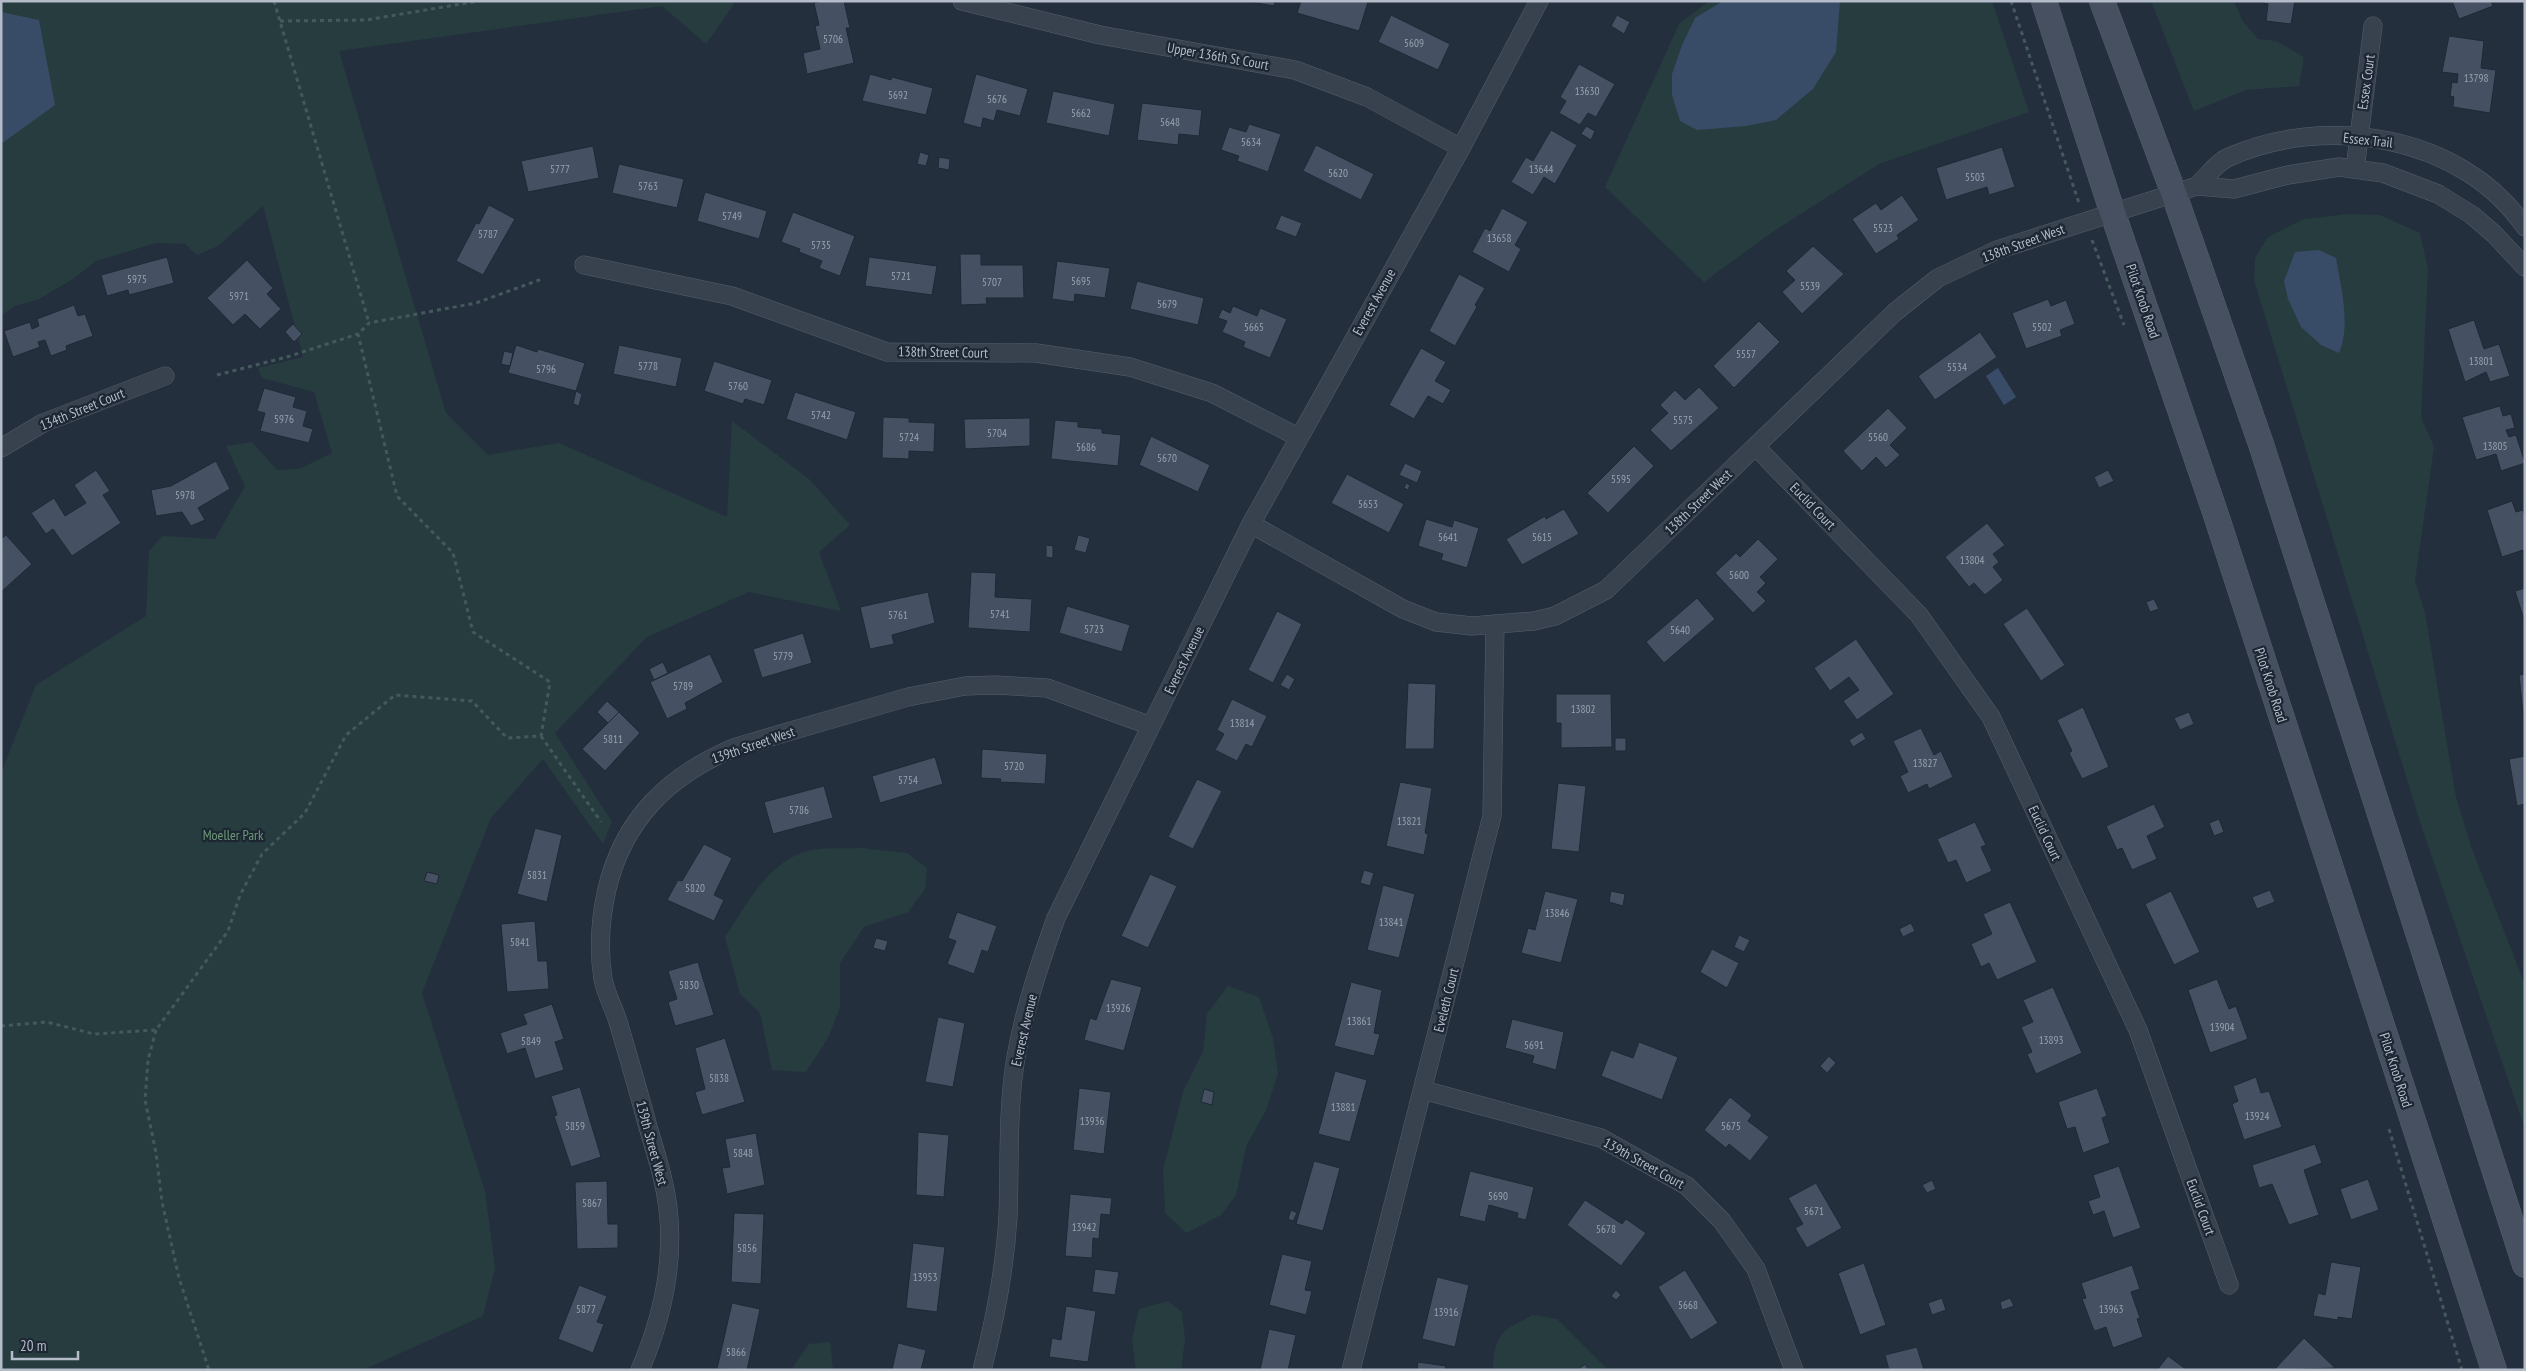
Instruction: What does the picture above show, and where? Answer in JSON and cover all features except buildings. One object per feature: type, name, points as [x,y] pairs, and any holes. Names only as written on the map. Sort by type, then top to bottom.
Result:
[{"type":"main road","name":"Pilot Knob Road","points":[[2044,1],[2113,214],[2216,515],[2494,1370]]},
{"type":"main road","points":[[2102,1],[2185,190],[2264,452],[2525,1264]]},
{"type":"street","name":"Upper 136th St Court","points":[[962,1],[1100,35],[1295,70],[1367,97],[1461,148]]},
{"type":"street","name":"Everest Avenue","points":[[982,1370],[998,1299],[1008,1218],[1009,1142],[1016,1057],[1040,963],[1056,918],[1251,524],[1461,148],[1539,1]]},
{"type":"street","name":"Essex Court","points":[[2355,168],[2373,26]]},
{"type":"street","name":"Essex Trail","points":[[2185,190],[2226,159],[2291,137],[2359,137],[2398,143],[2431,152],[2477,180],[2499,198],[2525,227]]},
{"type":"street","name":"Essex Trail","points":[[2113,214],[2185,190],[2234,189],[2288,175],[2339,167],[2355,168],[2383,173],[2438,194],[2479,221],[2525,267]]},
{"type":"street","name":"138th Street West","points":[[1251,524],[1403,609],[1436,622],[1472,626],[1555,616],[1606,590],[1894,312],[1938,278],[1997,250],[2113,214]]},
{"type":"street","name":"138th Street Court","points":[[584,265],[732,296],[887,352],[1036,353],[1130,367],[1212,393],[1298,437]]},
{"type":"street","name":"134th Street Court","points":[[1,448],[43,423],[165,376]]},
{"type":"street","name":"Euclid Court","points":[[1756,447],[1919,615],[1991,717],[2138,1030],[2229,1284]]},
{"type":"street","name":"Eveleth Court","points":[[1351,1370],[1492,816],[1495,624]]},
{"type":"street","name":"139th Street West","points":[[640,1370],[660,1316],[667,1288],[669,1220],[657,1156],[618,1022],[603,981],[599,937],[601,915],[617,855],[642,812],[689,771],[709,758],[736,747],[908,697],[965,686],[995,685],[1047,688],[1151,726]]},
{"type":"street","name":"139th Street Court","points":[[1423,1090],[1601,1138],[1687,1186],[1722,1221],[1756,1270],[1794,1370]]},
{"type":"path","points":[[274,1],[369,323]]},
{"type":"path","points":[[280,21],[366,20],[479,1]]},
{"type":"path","points":[[2011,1],[2100,261]]},
{"type":"path","points":[[217,375],[358,334],[369,323],[476,303],[542,280]]},
{"type":"path","points":[[358,334],[397,496],[453,554],[474,632],[550,682],[541,736],[601,822]]},
{"type":"path","points":[[209,1370],[179,1278],[162,1202],[156,1153],[145,1100],[148,1060],[156,1030],[228,931],[240,895],[262,854],[305,813],[346,735],[395,695],[472,700],[507,738],[541,736]]},
{"type":"path","points":[[1,1026],[47,1022],[94,1034],[156,1030]]},
{"type":"green space","name":"Moeller Park","points":[[1,1],[736,1],[706,44],[662,6],[339,51],[446,413],[488,455],[559,443],[727,517],[732,421],[809,479],[850,525],[819,552],[841,611],[749,592],[647,637],[555,733],[612,822],[603,844],[543,759],[491,818],[422,993],[485,1191],[495,1268],[483,1316],[363,1370],[1,1370],[1,773],[36,685],[146,616],[149,551],[162,536],[215,539],[245,486],[226,446],[252,442],[277,470],[299,469],[332,453],[314,392],[262,378],[258,368],[303,357],[263,206],[218,246],[197,255],[185,244],[156,243],[96,261],[73,279],[37,300],[14,306],[1,316]]},
{"type":"green space","points":[[1709,1],[1992,1],[2029,112],[1879,164],[1768,235],[1704,282],[1605,187],[1679,24]]},
{"type":"green space","points":[[2151,1],[2234,1],[2242,20],[2258,39],[2276,41],[2304,57],[2299,86],[2246,90],[2194,111]]},
{"type":"green space","points":[[2348,214],[2380,215],[2420,233],[2428,269],[2421,417],[2434,447],[2415,581],[2425,613],[2456,797],[2472,849],[2525,985],[2525,1129],[2420,822],[2254,280],[2255,258],[2268,237],[2304,219]]},
{"type":"green space","points":[[862,848],[907,853],[927,868],[925,889],[908,912],[864,927],[840,963],[840,1008],[828,1038],[806,1072],[772,1070],[760,1013],[740,994],[725,937],[759,886],[781,864],[794,856],[808,851]]},
{"type":"green space","points":[[1228,986],[1259,997],[1273,1038],[1278,1073],[1267,1108],[1246,1147],[1236,1195],[1221,1215],[1186,1233],[1165,1213],[1163,1170],[1183,1092],[1203,1051],[1207,1014]]},
{"type":"green space","points":[[1168,1301],[1182,1312],[1185,1339],[1181,1370],[1136,1370],[1132,1340],[1139,1309]]},
{"type":"green space","points":[[1533,1315],[1557,1319],[1608,1370],[1493,1370],[1495,1348],[1502,1334],[1507,1329]]},
{"type":"green space","points":[[830,1342],[833,1370],[791,1370],[809,1344]]},
{"type":"water","points":[[1723,1],[1840,1],[1836,52],[1813,89],[1776,120],[1746,126],[1697,130],[1680,121],[1672,95],[1672,74],[1682,45],[1695,18]]},
{"type":"water","points":[[1,12],[39,20],[55,105],[1,144]]},
{"type":"water","points":[[2319,250],[2336,258],[2345,318],[2343,342],[2339,353],[2321,345],[2301,327],[2288,299],[2284,281],[2295,252]]},
{"type":"water","points":[[1998,368],[2016,397],[2004,405],[1986,376]]}]
